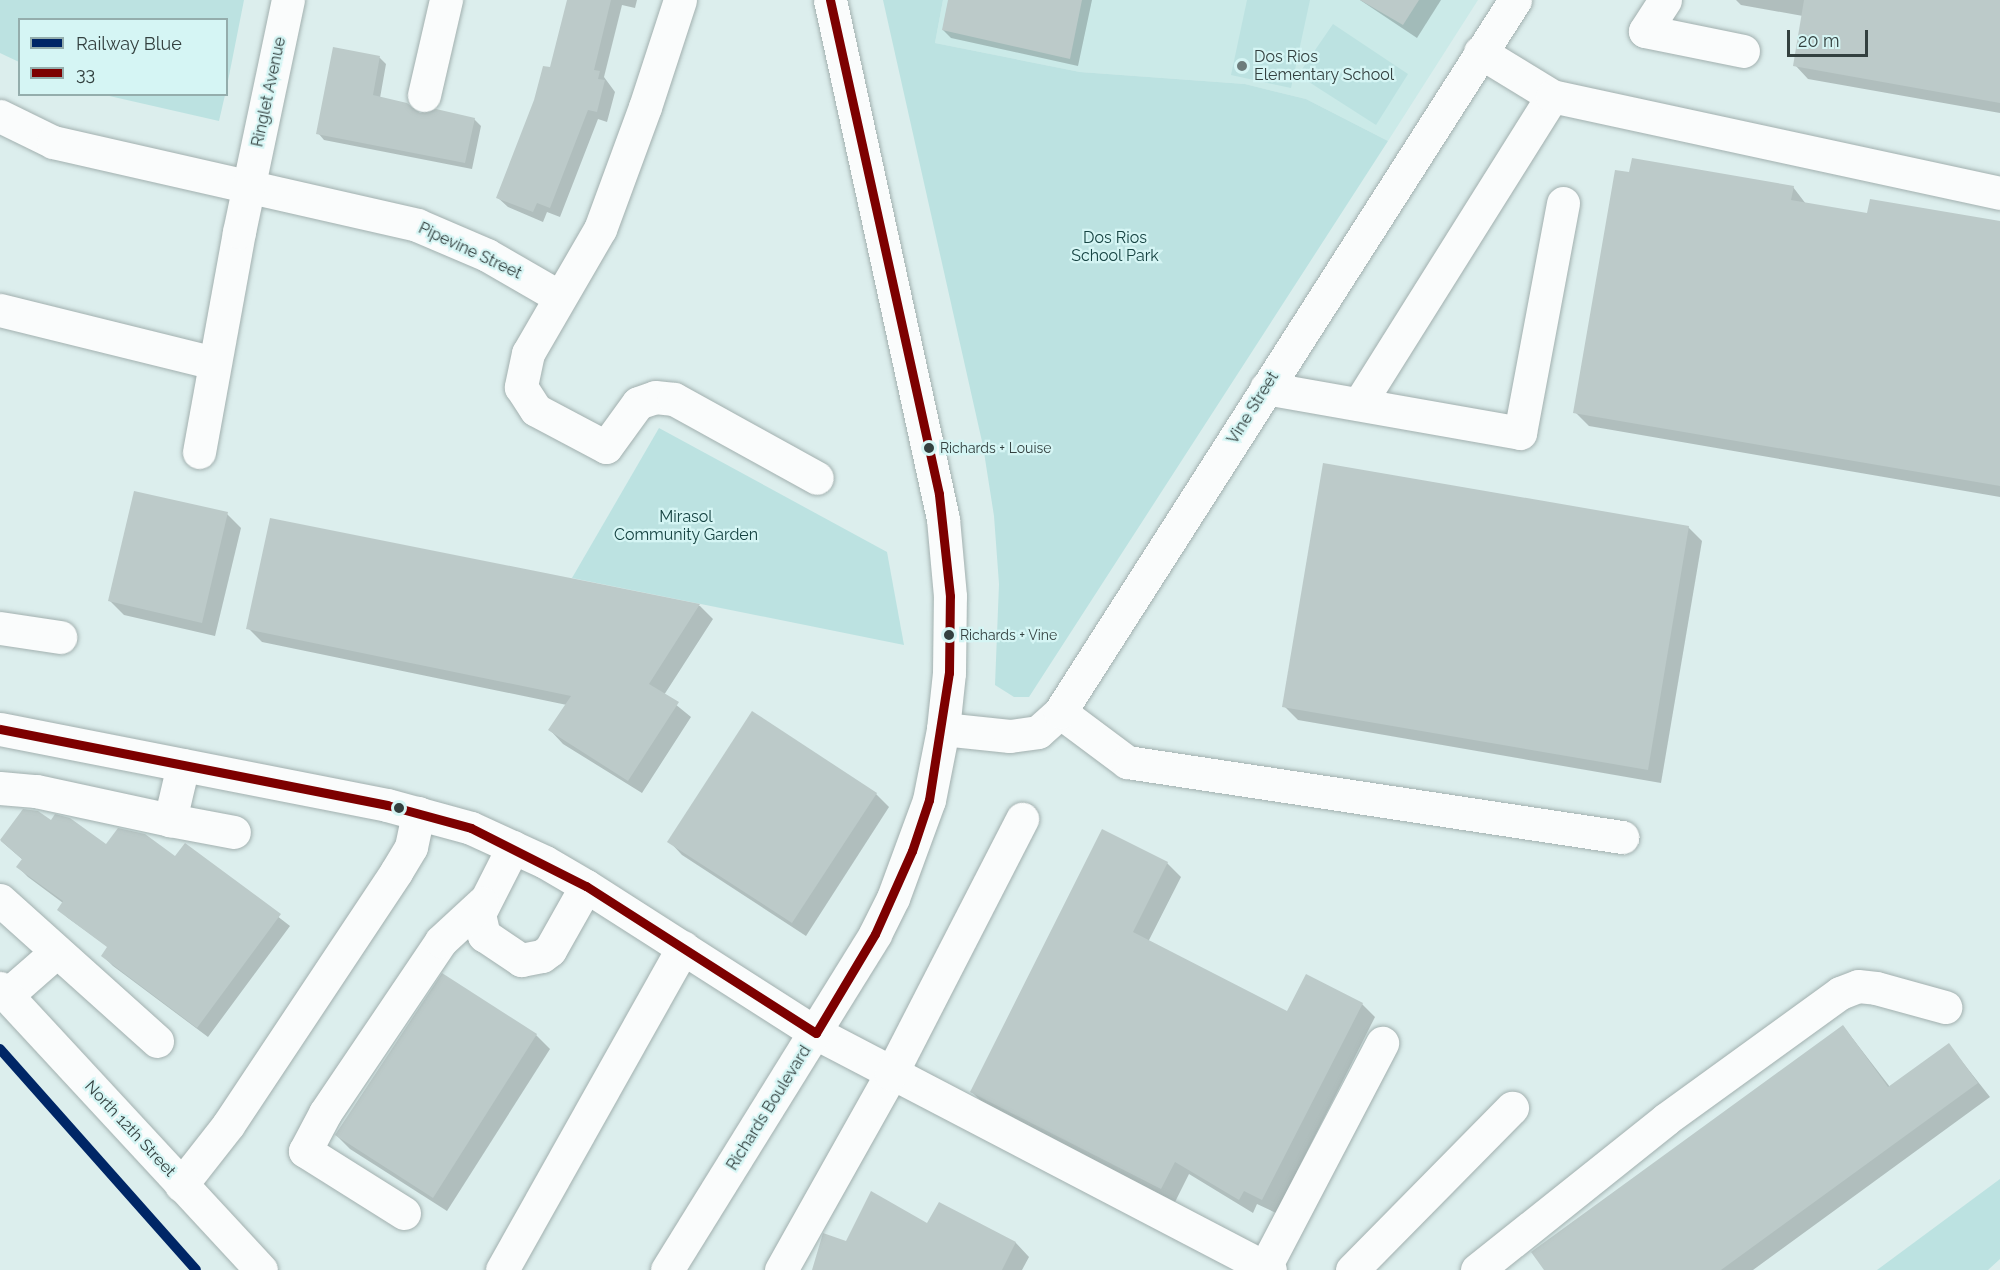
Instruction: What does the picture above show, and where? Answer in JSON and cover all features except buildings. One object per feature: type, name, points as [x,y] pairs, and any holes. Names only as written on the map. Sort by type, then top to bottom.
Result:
[{"type":"street","name":"Ringlet Avenue","points":[[199,452],[249,185],[288,0]]},
{"type":"street","points":[[424,95],[446,0]]},
{"type":"street","points":[[680,0],[645,107],[600,229],[558,296],[528,353],[521,387],[536,410],[606,447],[638,403],[655,398],[674,399],[817,478]]},
{"type":"street","name":"Richards Boulevard","points":[[667,1270],[816,1033],[893,898],[929,800],[943,729],[949,673],[950,596],[943,519],[830,0]]},
{"type":"street","name":"Vine Street","points":[[943,729],[1010,736],[1038,732],[1060,712],[1515,0]]},
{"type":"street","points":[[1665,0],[1645,31],[1743,51]]},
{"type":"street","points":[[1480,52],[1552,96],[2000,193]]},
{"type":"street","points":[[1359,404],[1552,96]]},
{"type":"street","name":"Pipevine Street","points":[[0,116],[53,142],[417,225],[487,255],[558,296]]},
{"type":"street","points":[[1266,388],[1520,433],[1563,203]]},
{"type":"street","points":[[0,310],[214,363]]},
{"type":"street","points":[[0,628],[60,637]]},
{"type":"street","points":[[1060,712],[1127,762],[1622,837]]},
{"type":"street","points":[[0,729],[418,813],[471,828],[586,885],[816,1033],[1267,1269],[1383,1043]]},
{"type":"street","points":[[170,820],[183,765]]},
{"type":"street","points":[[0,788],[36,791],[234,832]]},
{"type":"street","points":[[181,1185],[228,1125],[396,872],[411,847],[418,813]]},
{"type":"street","points":[[781,1270],[891,1074],[1022,819]]},
{"type":"street","points":[[513,847],[482,903],[479,914],[484,936],[521,960],[531,959],[550,950],[586,885]]},
{"type":"street","points":[[0,900],[55,953],[157,1041]]},
{"type":"street","points":[[404,1212],[305,1151],[325,1113],[441,941],[482,903]]},
{"type":"street","points":[[502,1270],[683,948]]},
{"type":"street","points":[[3,991],[55,953]]},
{"type":"street","points":[[1477,1270],[1666,1119],[1840,993],[1858,986],[1876,988],[1946,1007]]},
{"type":"street","name":"North 12th Street","points":[[3,991],[261,1270]]},
{"type":"street","points":[[1352,1270],[1512,1108]]},
{"type":"shaded area","name":"Dos Rios Elementary School","points":[[943,0],[1478,0],[1388,141],[1306,99],[1245,84],[1080,72],[935,43]]},
{"type":"green space","points":[[0,0],[244,0],[228,81],[228,18],[18,18],[18,62],[0,53]]},
{"type":"green space","name":"Dos Rios School Park","points":[[883,0],[943,0],[935,43],[1080,72],[1245,84],[1306,99],[1388,141],[1029,697],[1014,697],[995,685],[999,584],[994,516],[983,446]]},
{"type":"green space","points":[[1247,0],[1310,0],[1291,88],[1231,75]]},
{"type":"green space","points":[[1333,24],[1408,74],[1376,125],[1298,75]]},
{"type":"green space","points":[[109,96],[225,96],[219,121]]},
{"type":"green space","name":"Mirasol Community Garden","points":[[659,428],[887,552],[904,645],[572,578]]},
{"type":"green space","points":[[2000,1179],[2000,1259],[1988,1270],[1877,1270]]},
{"type":"rail line","name":"Blue","points":[[0,1049],[196,1270]]},
{"type":"transit line","name":"33","points":[[0,729],[387,805],[471,828],[586,886],[816,1033],[875,934],[912,851],[929,800],[949,673],[950,596],[939,494],[830,0]]},
{"type":"place","name":"Dos Rios Elementary School","points":[[1242,66]]},
{"type":"place","name":"Richards + Louise","points":[[929,448]]},
{"type":"place","name":"Richards + Vine","points":[[949,635]]}]
